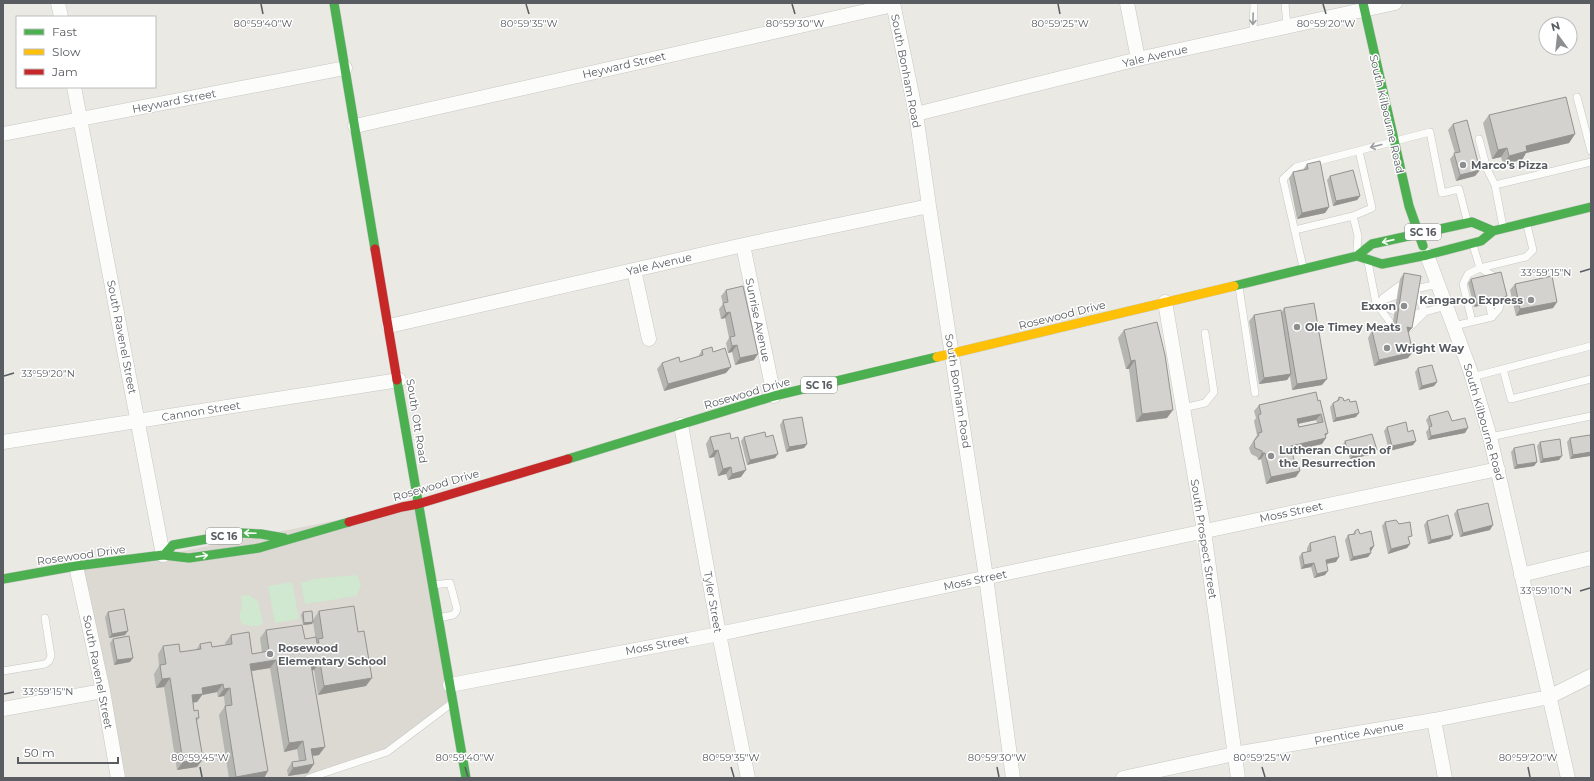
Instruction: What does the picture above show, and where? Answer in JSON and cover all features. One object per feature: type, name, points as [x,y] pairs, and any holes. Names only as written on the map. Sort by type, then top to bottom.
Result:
[{"type":"main road","name":"South Ott Road","points":[[334,3],[390,326],[418,504],[466,778]]},
{"type":"main road","name":"South Kilbourne Road","points":[[1363,7],[1409,206],[1427,255]]},
{"type":"main road","name":"SC 16","points":[[1357,256],[1382,264],[1427,255],[1481,241],[1493,231],[1591,207]]},
{"type":"main road","name":"Rosewood Drive","points":[[3,579],[76,566],[163,555],[189,558],[259,548],[402,507],[418,504],[774,396],[1304,270],[1357,256],[1372,244],[1418,233],[1472,222],[1493,231]]},
{"type":"main road","name":"Rosewood Drive","points":[[163,555],[173,546],[241,533],[261,534],[289,539]]},
{"type":"street","points":[[58,3],[61,16]]},
{"type":"street","points":[[1127,3],[1138,59]]},
{"type":"street","name":"Yale Avenue","points":[[916,114],[1138,59],[1287,27],[1363,7],[1395,3]]},
{"type":"street","name":"Heyward Street","points":[[355,126],[893,4]]},
{"type":"street","name":"South Bonham Road","points":[[893,4],[916,114],[986,577],[1013,778]]},
{"type":"street","name":"Heyward Street","points":[[3,134],[345,68]]},
{"type":"street","name":"South Ravenel Street","points":[[74,88],[163,555]]},
{"type":"street","name":"Yale Avenue","points":[[390,326],[743,245],[929,206]]},
{"type":"street","name":"Sunrise Avenue","points":[[743,245],[774,396]]},
{"type":"street","name":"South Kilbourne Road","points":[[1427,255],[1472,377],[1490,437],[1548,697],[1568,778]]},
{"type":"street","points":[[634,270],[649,339]]},
{"type":"street","name":"South Prospect Street","points":[[1165,302],[1204,531],[1238,778]]},
{"type":"street","name":"Cannon Street","points":[[3,442],[398,380]]},
{"type":"street","name":"Tyler Street","points":[[681,425],[719,634],[748,778]]},
{"type":"street","name":"Moss Street","points":[[450,685],[719,634],[1498,469]]},
{"type":"street","points":[[1522,575],[1591,558]]},
{"type":"street","name":"South Ravenel Street","points":[[76,566],[103,690],[118,778]]},
{"type":"street","name":"Prentice Avenue","points":[[1123,778],[1234,754],[1434,720],[1548,697],[1591,676]]},
{"type":"street","points":[[3,709],[103,690]]},
{"type":"street","points":[[1434,720],[1445,778]]},
{"type":"lane","points":[[1253,34],[1254,3]]},
{"type":"lane","points":[[1285,3],[1287,27]]},
{"type":"lane","points":[[1577,97],[1591,151]]},
{"type":"lane","points":[[1304,270],[1283,179],[1296,166],[1430,132],[1442,193],[1459,189],[1468,223]]},
{"type":"lane","points":[[1479,139],[1487,169],[1495,185],[1504,228]]},
{"type":"lane","points":[[1295,230],[1353,216],[1372,208],[1359,151]]},
{"type":"lane","points":[[1495,185],[1591,162]]},
{"type":"lane","points":[[1353,216],[1358,236],[1357,256]]},
{"type":"lane","points":[[1472,322],[1463,284],[1468,274],[1480,268],[1526,257],[1533,250],[1527,223]]},
{"type":"lane","points":[[1472,243],[1483,280]]},
{"type":"lane","points":[[1368,260],[1376,303],[1392,325]]},
{"type":"lane","points":[[1480,268],[1495,277]]},
{"type":"lane","points":[[1425,312],[1415,289],[1438,284]]},
{"type":"lane","points":[[1239,285],[1255,393]]},
{"type":"lane","points":[[1376,303],[1399,286]]},
{"type":"lane","points":[[1376,303],[1397,295]]},
{"type":"lane","points":[[1414,298],[1425,312]]},
{"type":"lane","points":[[1454,326],[1492,317],[1499,308],[1501,301]]},
{"type":"lane","points":[[1376,303],[1395,311]]},
{"type":"lane","points":[[1489,304],[1492,317]]},
{"type":"lane","points":[[1411,314],[1446,306]]},
{"type":"lane","points":[[1409,328],[1425,312]]},
{"type":"lane","points":[[1183,408],[1204,403],[1214,392],[1205,333]]},
{"type":"lane","points":[[1472,377],[1591,347]]},
{"type":"lane","points":[[1504,369],[1511,399],[1591,379]]},
{"type":"lane","points":[[1490,437],[1591,416]]},
{"type":"lane","points":[[433,585],[450,583],[457,609],[453,615],[438,618]]},
{"type":"lane","points":[[3,671],[45,664],[49,661],[51,656],[45,618]]},
{"type":"lane","points":[[309,778],[387,752],[453,702]]},
{"type":"shaded area","name":"Rosewood Elementary School","points":[[418,504],[453,702],[387,752],[309,778],[118,778],[76,566],[163,555]]},
{"type":"green space","points":[[355,575],[358,577],[361,586],[356,596],[305,604],[301,583],[314,579]]},
{"type":"green space","points":[[292,582],[299,619],[275,623],[268,586]]},
{"type":"green space","points":[[248,595],[258,601],[263,624],[250,626],[242,624],[239,616],[242,607],[241,596]]},
{"type":"building","points":[[1566,97],[1575,134],[1526,146],[1527,151],[1509,156],[1507,148],[1498,150],[1489,115]]},
{"type":"building","points":[[1467,120],[1480,170],[1460,175],[1454,153],[1460,152],[1453,124]]},
{"type":"building","points":[[1320,161],[1329,207],[1302,213],[1293,172],[1308,169],[1307,164]]},
{"type":"building","points":[[1353,170],[1360,196],[1336,201],[1330,176]]},
{"type":"building","points":[[1501,272],[1507,296],[1477,303],[1471,279]]},
{"type":"building","points":[[1404,273],[1421,276],[1412,328],[1407,327],[1413,352],[1379,360],[1372,331],[1396,326]]},
{"type":"building","points":[[1552,276],[1557,302],[1520,309],[1515,284]]},
{"type":"building","points":[[743,286],[758,354],[740,358],[737,345],[732,346],[730,337],[735,336],[730,312],[726,313],[723,303],[728,302],[726,290]]},
{"type":"building","points":[[1314,303],[1327,379],[1297,384],[1284,308]]},
{"type":"building","points":[[1281,310],[1291,374],[1264,378],[1254,315]]},
{"type":"building","points":[[1157,322],[1165,355],[1173,410],[1142,414],[1135,360],[1131,361],[1124,330]]},
{"type":"building","points":[[712,347],[713,352],[725,348],[731,367],[668,384],[662,363],[679,357],[680,362],[703,355],[702,350]]},
{"type":"building","points":[[1432,365],[1437,382],[1422,386],[1418,368]]},
{"type":"building","points":[[1316,392],[1318,401],[1320,400],[1328,433],[1325,434],[1326,438],[1291,446],[1295,465],[1298,464],[1300,471],[1271,477],[1265,453],[1262,453],[1262,451],[1255,448],[1254,441],[1259,435],[1258,433],[1262,432],[1258,415],[1261,414],[1259,405]],"holes":[[[1321,414],[1323,422],[1299,427],[1297,419]]]},
{"type":"building","points":[[1339,397],[1343,398],[1344,401],[1349,399],[1350,402],[1356,401],[1359,413],[1336,418],[1333,403],[1339,400]]},
{"type":"building","points":[[1448,411],[1452,421],[1465,418],[1468,428],[1431,436],[1429,427],[1432,426],[1429,416]]},
{"type":"building","points":[[802,417],[807,444],[789,447],[783,420]]},
{"type":"building","points":[[1406,422],[1408,432],[1413,430],[1416,441],[1392,446],[1387,427]]},
{"type":"building","points":[[765,432],[766,437],[773,435],[778,454],[750,460],[744,437]]},
{"type":"building","points":[[730,433],[731,439],[738,437],[746,470],[732,474],[731,467],[723,469],[718,450],[714,451],[710,437]]},
{"type":"building","points":[[1372,434],[1377,450],[1353,455],[1351,449],[1347,450],[1345,441]]},
{"type":"building","points":[[1590,435],[1591,452],[1573,455],[1570,438]]},
{"type":"building","points":[[1560,439],[1562,456],[1543,459],[1540,442]]},
{"type":"building","points":[[1534,444],[1537,462],[1517,465],[1514,448]]},
{"type":"building","points":[[1488,503],[1493,525],[1463,533],[1457,510]]},
{"type":"building","points":[[1448,515],[1453,535],[1431,540],[1427,521]]},
{"type":"building","points":[[1396,520],[1399,524],[1410,522],[1412,536],[1408,537],[1410,544],[1391,549],[1385,522]]},
{"type":"building","points":[[1358,529],[1360,534],[1371,531],[1374,546],[1370,548],[1371,553],[1353,557],[1348,535],[1355,534],[1355,531]]},
{"type":"building","points":[[1335,536],[1339,557],[1326,560],[1328,571],[1317,574],[1314,563],[1304,565],[1302,553],[1311,551],[1310,543]]},
{"type":"building","points":[[354,606],[358,632],[364,631],[372,678],[324,686],[320,662],[311,664],[325,747],[311,749],[314,764],[293,768],[292,762],[306,760],[303,741],[289,743],[276,660],[250,664],[268,771],[236,777],[225,706],[232,705],[230,688],[224,689],[223,684],[202,688],[203,694],[192,695],[194,711],[198,710],[199,718],[196,718],[203,759],[183,762],[170,678],[162,679],[160,665],[166,664],[163,646],[179,644],[180,652],[201,649],[200,644],[211,642],[212,647],[232,644],[231,635],[249,632],[252,654],[269,651],[266,630],[302,625],[305,639],[316,637],[317,643],[319,643],[318,639],[323,638],[319,611]]},
{"type":"building","points":[[124,609],[128,631],[112,634],[108,612]]},
{"type":"building","points":[[312,611],[313,622],[304,623],[303,612]]},
{"type":"building","points":[[129,636],[133,658],[117,660],[113,639]]},
{"type":"traffic: fast","points":[[334,3],[375,249]]},
{"type":"traffic: fast","points":[[1363,3],[1409,206],[1423,246]]},
{"type":"traffic: fast","points":[[1357,256],[1382,264],[1427,255],[1481,241],[1493,231],[1591,207]]},
{"type":"traffic: fast","points":[[1234,286],[1357,256],[1372,244],[1472,222],[1493,231]]},
{"type":"traffic: fast","points":[[568,459],[774,396],[937,357]]},
{"type":"traffic: fast","points":[[397,380],[466,778]]},
{"type":"traffic: fast","points":[[3,579],[76,566],[163,555],[189,558],[259,548],[349,522]]},
{"type":"traffic: fast","points":[[164,555],[173,545],[241,533],[261,534],[284,538]]},
{"type":"traffic: slow","points":[[937,357],[1234,286]]},
{"type":"traffic: jam","points":[[375,249],[397,380]]},
{"type":"traffic: jam","points":[[349,522],[418,504],[568,459]]},
{"type":"place","name":"Marco's Pizza","points":[[1463,165]]},
{"type":"place","name":"Kangaroo Express","points":[[1531,300]]},
{"type":"place","name":"Exxon","points":[[1404,306]]},
{"type":"place","name":"Ole Timey Meats","points":[[1297,327]]},
{"type":"place","name":"Wright Way","points":[[1387,348]]},
{"type":"place","name":"Lutheran Church of the Resurrection","points":[[1271,456]]},
{"type":"place","name":"Rosewood Elementary School","points":[[270,654]]}]
